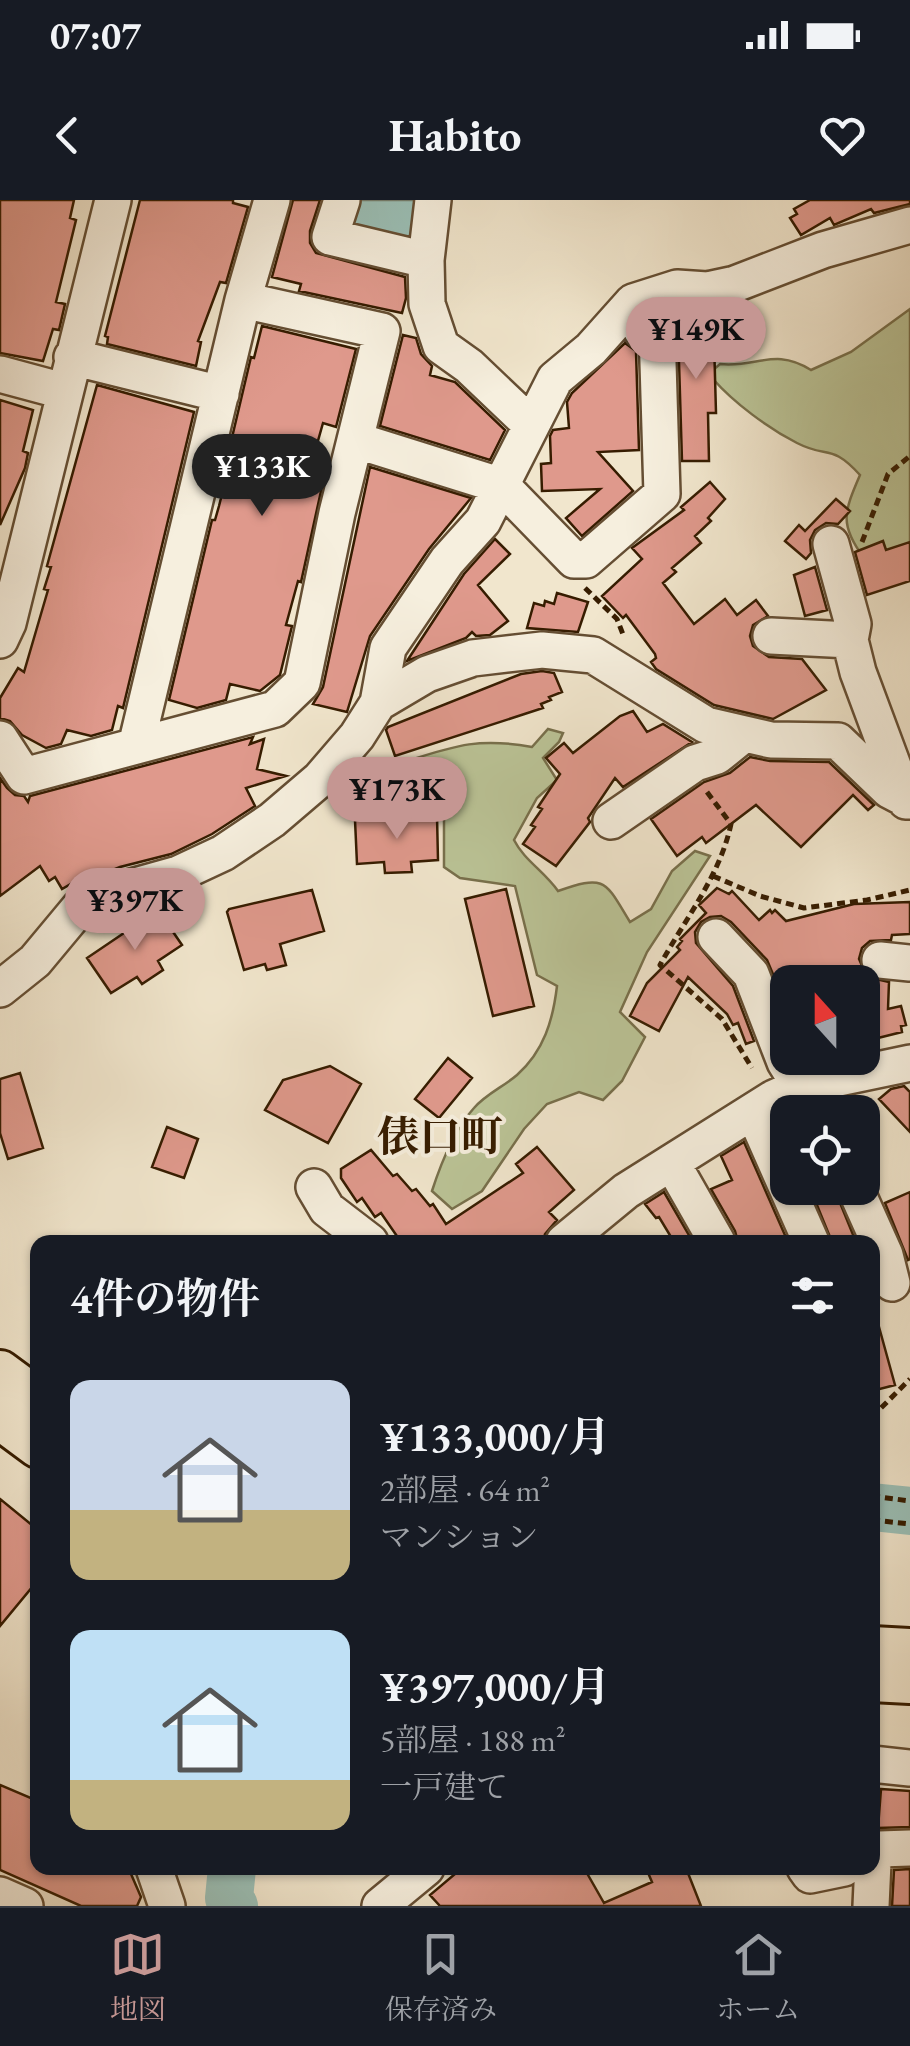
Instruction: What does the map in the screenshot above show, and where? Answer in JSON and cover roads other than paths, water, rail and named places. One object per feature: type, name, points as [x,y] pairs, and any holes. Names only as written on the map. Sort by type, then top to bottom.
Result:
[{"type":"main road","points":[[0,1372],[30,1394]]},
{"type":"main road","points":[[0,1418],[30,1440]]},
{"type":"main road","points":[[880,1648],[910,1650]]},
{"type":"main road","points":[[880,1680],[910,1682]]},
{"type":"street","points":[[0,640],[8,623],[113,200]]},
{"type":"street","points":[[136,746],[243,300],[272,200]]},
{"type":"street","points":[[342,200],[330,237],[426,260]]},
{"type":"street","points":[[433,200],[426,260],[427,304],[441,346],[470,366],[530,424]]},
{"type":"street","points":[[1,985],[34,961],[80,907],[110,893],[178,874],[223,853],[272,820],[320,778],[357,736],[378,703],[388,648],[448,561],[482,520],[554,380],[633,302],[678,288],[706,290],[735,284],[824,250],[910,226]]},
{"type":"street","points":[[0,739],[24,776],[274,709],[302,684],[382,332],[243,300]]},
{"type":"street","points":[[355,440],[502,486],[574,560],[586,560],[662,494],[657,330],[642,331]]},
{"type":"street","points":[[72,357],[221,394]]},
{"type":"street","points":[[0,374],[63,392]]},
{"type":"street","points":[[834,553],[853,624],[850,640],[858,672],[908,801]]},
{"type":"street","points":[[771,636],[850,640]]},
{"type":"street","points":[[378,703],[428,674],[473,658],[542,650],[593,655],[706,725],[771,740],[838,741],[889,790],[908,801]]},
{"type":"street","points":[[611,820],[695,763],[717,756],[743,735]]},
{"type":"street","points":[[716,937],[751,974],[785,1062],[806,1095]]},
{"type":"street","points":[[821,1095],[907,1067]]},
{"type":"street","points":[[573,1235],[626,1191],[770,1101]]},
{"type":"street","points":[[754,1112],[808,1235]]},
{"type":"street","points":[[672,1162],[713,1235]]},
{"type":"street","points":[[314,1187],[327,1209],[361,1235]]},
{"type":"street","points":[[862,1205],[876,1235]]},
{"type":"street","points":[[880,1245],[892,1283]]},
{"type":"street","points":[[156,1875],[167,1906]]},
{"type":"street","points":[[871,1906],[879,1875]]},
{"type":"street","points":[[380,1906],[419,1881]]},
{"type":"street","points":[[0,1895],[25,1906]]},
{"type":"water","points":[[350,200],[421,200],[418,253],[340,233]]},
{"type":"waterway","points":[[880,1508],[910,1511]]},
{"type":"waterway","points":[[231,1875],[229,1898],[234,1906]]},
{"type":"district","name":"俵口町","points":[[440,1136]]}]
